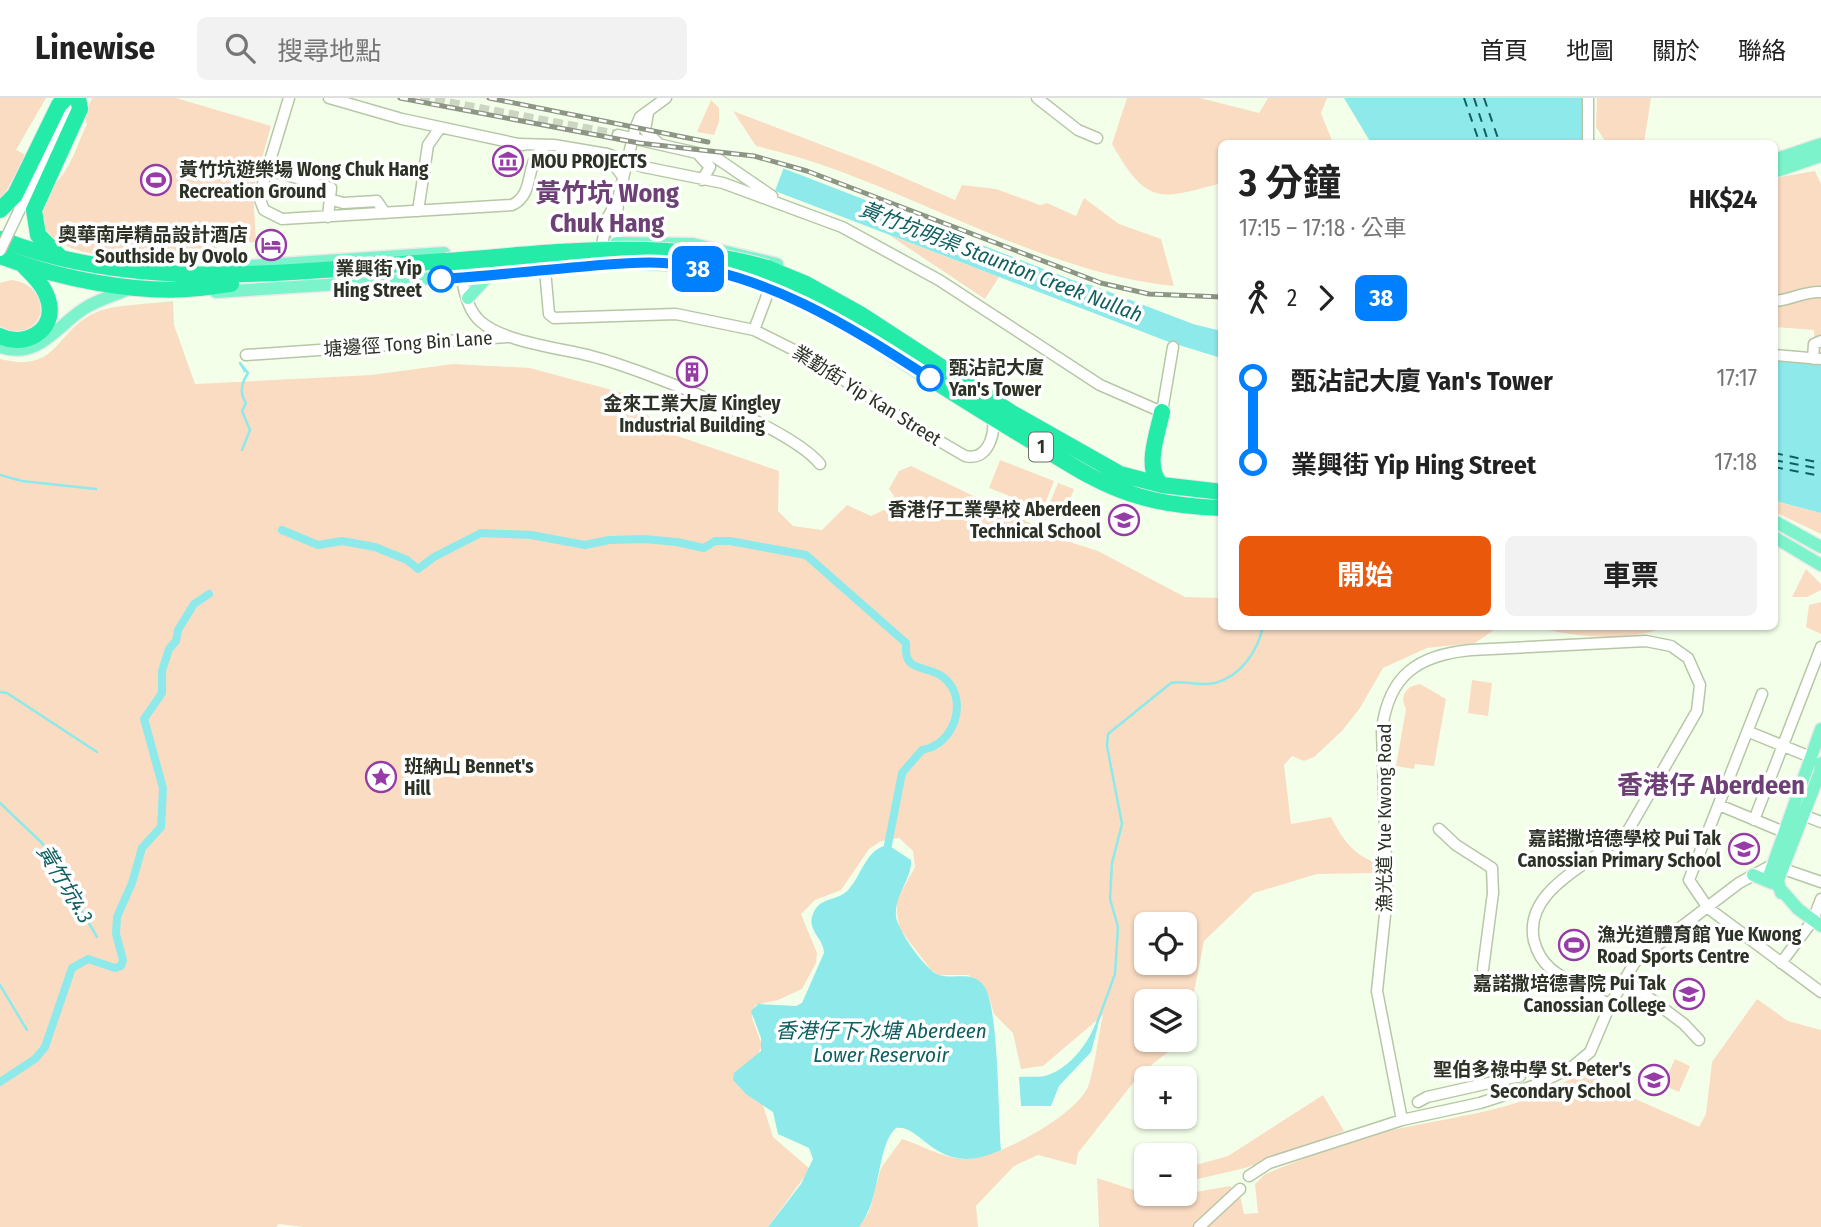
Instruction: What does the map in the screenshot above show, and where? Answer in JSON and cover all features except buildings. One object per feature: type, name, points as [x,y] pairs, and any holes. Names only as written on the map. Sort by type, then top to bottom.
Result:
[{"type":"highway","points":[[0,210],[15,195],[66,98]]},
{"type":"highway","points":[[62,259],[38,235],[34,210],[80,109],[76,98]]},
{"type":"highway","name":"1","points":[[0,239],[62,259],[198,281]]},
{"type":"highway","name":"1","points":[[0,256],[24,266],[135,287],[308,275],[647,260],[703,266],[766,281],[806,284],[860,314],[1012,413],[1121,474],[1161,485],[1218,490]]},
{"type":"highway","points":[[0,337],[12,341],[30,338],[42,330],[48,317],[50,306],[45,292],[24,266]]},
{"type":"highway","name":"1","points":[[766,281],[847,320],[860,332],[993,418],[1089,476],[1121,490],[1179,505],[1218,508]]},
{"type":"highway","points":[[1161,485],[1155,479],[1153,463],[1162,412]]},
{"type":"highway","points":[[1121,474],[1138,472],[1153,463]]},
{"type":"main road","points":[[1778,159],[1821,144]]},
{"type":"main road","points":[[1778,171],[1821,156]]},
{"type":"main road","points":[[860,314],[851,302],[814,280],[751,256],[679,242],[618,243],[214,268],[198,281],[216,292],[255,291],[666,263],[734,278],[782,294],[860,332]]},
{"type":"main road","points":[[488,251],[482,266],[489,275]]},
{"type":"main road","points":[[465,252],[466,277]]},
{"type":"main road","points":[[468,298],[489,275]]},
{"type":"main road","points":[[0,347],[15,351],[37,346],[86,307],[135,287]]},
{"type":"main road","points":[[1778,523],[1821,547]]},
{"type":"main road","points":[[1778,539],[1821,565]]},
{"type":"main road","points":[[1808,556],[1821,574]]},
{"type":"main road","points":[[1781,894],[1777,866],[1784,832],[1818,753],[1821,729]]},
{"type":"main road","points":[[1817,923],[1781,894],[1769,876],[1777,866],[1803,815],[1821,771],[1818,753]]},
{"type":"main road","points":[[1753,875],[1772,883]]},
{"type":"street","points":[[0,251],[76,98]]},
{"type":"street","points":[[289,98],[259,197],[268,213],[288,219],[517,203],[525,195],[535,157],[543,149]]},
{"type":"street","points":[[329,98],[440,128],[543,149],[574,150]]},
{"type":"street","points":[[612,265],[618,243],[618,199],[637,122],[666,98]]},
{"type":"street","points":[[1037,98],[1078,130],[1097,138]]},
{"type":"street","points":[[1588,98],[1588,140]]},
{"type":"street","points":[[649,110],[645,130],[658,144]]},
{"type":"street","points":[[418,211],[428,145],[440,128]]},
{"type":"street","points":[[618,135],[715,158],[779,202]]},
{"type":"street","points":[[519,144],[554,145],[610,155],[730,185],[779,202],[881,246],[1100,385],[1162,412],[1173,347]]},
{"type":"street","points":[[694,152],[709,163],[710,170],[702,180]]},
{"type":"street","points":[[594,154],[610,162],[623,177]]},
{"type":"street","points":[[266,169],[331,188],[328,217]]},
{"type":"street","points":[[730,185],[734,170]]},
{"type":"street","points":[[329,199],[343,203],[377,201],[386,213]]},
{"type":"street","points":[[602,244],[608,217],[618,199]]},
{"type":"street","name":"業勤街 Yip Kan Street","points":[[545,270],[549,314],[554,318],[676,314],[754,330],[816,360],[905,421],[965,456],[973,458],[983,453],[994,434],[993,418]]},
{"type":"street","points":[[466,277],[468,298]]},
{"type":"street","points":[[754,330],[766,281]]},
{"type":"street","points":[[1778,300],[1790,299],[1807,291],[1821,292]]},
{"type":"street","name":"塘邊徑 Tong Bin Lane","points":[[468,298],[472,312],[480,321],[510,337]]},
{"type":"street","points":[[510,337],[626,366],[785,435],[810,452],[820,464]]},
{"type":"street","name":"塘邊徑 Tong Bin Lane","points":[[246,355],[510,337]]},
{"type":"street","points":[[1778,355],[1817,359],[1814,344],[1821,341]]},
{"type":"street","name":"漁光道 Yue Kwong Road","points":[[1402,1121],[1377,991],[1387,897],[1381,729],[1385,704],[1392,690],[1420,663],[1460,651],[1639,641],[1671,646],[1693,667],[1700,685],[1697,711],[1629,829],[1619,841],[1553,889],[1539,905],[1534,920],[1534,941],[1545,963],[1610,1005]]},
{"type":"street","points":[[1754,820],[1817,667],[1821,648]]},
{"type":"street","points":[[1762,694],[1689,880],[1708,908],[1821,992]]},
{"type":"street","points":[[1749,732],[1783,746],[1818,753]]},
{"type":"street","points":[[1716,810],[1754,820],[1784,832]]},
{"type":"street","points":[[1803,815],[1821,822]]},
{"type":"street","points":[[1439,829],[1456,845],[1492,868],[1493,893],[1483,969]]},
{"type":"street","points":[[1250,1177],[1269,1163],[1402,1121],[1480,1103],[1533,1086],[1572,1068],[1590,1052],[1610,1005],[1635,962],[1753,875],[1777,866],[1821,882]]},
{"type":"street","points":[[1781,963],[1817,923],[1821,898]]},
{"type":"street","points":[[1624,979],[1684,1024],[1699,1040]]},
{"type":"street","points":[[1418,1102],[1427,1097],[1520,1076]]},
{"type":"street","points":[[1199,1227],[1240,1189]]},
{"type":"shaded area","points":[[0,98],[46,98],[16,150],[26,155],[0,202]]},
{"type":"shaded area","name":"黃竹坑遊樂場 Wong Chuk Hang Recreation Ground","points":[[92,98],[176,98],[271,126],[253,191],[256,242],[218,244],[214,256],[206,253],[204,257],[165,250],[155,261],[82,252],[50,237],[42,225],[41,204],[72,159],[87,124],[84,116]]},
{"type":"shaded area","points":[[1127,98],[1200,98],[1259,113],[1268,98],[1327,98],[1321,113],[1332,140],[1218,140],[1218,184],[1183,193],[1157,193],[1146,188],[1135,179],[1112,144]]},
{"type":"shaded area","points":[[1597,98],[1651,98],[1644,140],[1604,140],[1596,127]]},
{"type":"shaded area","points":[[711,100],[719,108],[719,122],[714,135],[697,132]]},
{"type":"shaded area","points":[[733,111],[877,166],[955,200],[962,185],[996,189],[1040,205],[1047,203],[1076,216],[1084,198],[1119,224],[1161,239],[1174,286],[1120,277],[1067,262],[1015,244],[861,179],[756,146]]},
{"type":"shaded area","points":[[1815,171],[1821,184],[1821,363],[1815,363],[1814,330],[1778,327],[1778,177]]},
{"type":"shaded area","points":[[889,235],[999,277],[985,299]]},
{"type":"shaded area","points":[[11,280],[34,291],[40,300],[41,310],[38,320],[30,327],[17,332],[0,332],[0,283]]},
{"type":"shaded area","points":[[173,301],[174,325],[195,384],[371,375],[453,364],[530,368],[623,393],[666,432],[779,471],[778,511],[793,526],[822,530],[847,505],[871,516],[888,508],[894,496],[889,489],[899,471],[911,466],[1070,542],[1098,551],[1185,597],[1218,598],[1218,630],[1494,630],[1475,643],[1427,648],[1383,668],[1360,708],[1342,731],[1314,757],[1304,761],[1292,756],[1284,765],[1291,824],[1331,817],[1350,846],[1362,856],[1379,864],[1380,873],[1317,874],[1254,893],[1204,941],[1195,989],[1134,989],[1134,1052],[1168,1052],[1150,1066],[1134,1066],[1134,1082],[1078,1153],[1076,1165],[1038,1155],[1014,1166],[976,1206],[978,1227],[859,1227],[869,1212],[881,1168],[902,1139],[947,1156],[977,1158],[1034,1134],[1070,1109],[1089,1084],[1103,1015],[1043,1066],[1021,1069],[1013,1033],[994,1014],[989,997],[979,982],[968,975],[939,975],[931,970],[899,928],[896,901],[915,867],[913,851],[899,838],[881,841],[869,849],[841,890],[815,900],[801,914],[817,953],[816,963],[802,989],[778,1000],[755,1005],[752,1018],[762,1045],[757,1057],[750,1062],[747,1095],[763,1105],[773,1137],[810,1169],[768,1227],[304,1227],[279,1224],[276,1227],[0,1227],[0,359],[34,361],[55,348],[83,320],[105,309]]},
{"type":"shaded area","points":[[1000,460],[1054,481],[1043,509],[989,488]]},
{"type":"shaded area","points":[[1058,483],[1074,489],[1063,517],[1047,510]]},
{"type":"shaded area","points":[[1778,502],[1821,513],[1821,534],[1778,513]]},
{"type":"shaded area","points":[[1806,569],[1821,584],[1821,590],[1807,597],[1792,597]]},
{"type":"shaded area","points":[[1821,602],[1821,634],[1806,627],[1809,605]]},
{"type":"shaded area","points":[[1550,630],[1655,630],[1616,637]]},
{"type":"shaded area","points":[[1472,680],[1492,683],[1488,716],[1468,713]]},
{"type":"shaded area","points":[[1420,684],[1446,699],[1434,766],[1415,764],[1414,769],[1396,766],[1406,709],[1403,700],[1405,692]]},
{"type":"shaded area","points":[[1757,999],[1788,1021],[1821,1030],[1821,1227],[1099,1227],[1097,1178],[1134,1190],[1134,1206],[1197,1206],[1197,1192],[1230,1186],[1240,1195],[1244,1214],[1258,1213],[1255,1184],[1265,1174],[1366,1137],[1485,1111],[1537,1096],[1583,1070],[1596,1076],[1601,1084],[1699,1127],[1706,1114],[1712,1062]]},
{"type":"shaded area","points":[[1675,1059],[1690,1066],[1679,1092],[1663,1085]]},
{"type":"shaded area","points":[[1323,1095],[1344,1131],[1245,1168],[1197,1179],[1197,1165],[1228,1156]]},
{"type":"water","points":[[1344,98],[1585,98],[1584,140],[1369,140]]},
{"type":"water","name":"黃竹坑明渠 Staunton Creek Nullah","points":[[784,167],[1193,324],[1218,330],[1218,357],[1169,342],[775,191]]},
{"type":"water","points":[[1778,360],[1821,363],[1821,513],[1778,502]]},
{"type":"water","name":"香港仔下水塘 Aberdeen Lower Reservoir","points":[[888,845],[911,860],[909,874],[896,908],[898,922],[907,940],[933,972],[945,976],[974,978],[984,986],[989,997],[995,1038],[1001,1150],[979,1158],[961,1159],[935,1149],[906,1129],[896,1128],[885,1147],[872,1202],[859,1227],[768,1227],[801,1184],[813,1159],[809,1148],[778,1134],[773,1112],[747,1095],[733,1080],[734,1073],[761,1051],[761,1038],[751,1011],[758,1004],[796,1006],[802,1003],[824,953],[822,943],[812,927],[815,910],[823,902],[849,889],[870,856]]},
{"type":"water","points":[[1095,1025],[1098,1026],[1091,1052],[1059,1086],[1051,1106],[1021,1106],[1019,1077],[1045,1076],[1056,1072],[1082,1048]]},
{"type":"pier","points":[[785,164],[1128,295],[1075,281],[780,167]]},
{"type":"waterway","points":[[242,450],[250,430],[242,411],[246,403],[242,388],[248,373],[240,363],[245,371]]},
{"type":"waterway","points":[[0,475],[22,481],[96,489]]},
{"type":"waterway","points":[[282,530],[318,545],[342,541],[375,547],[407,560],[418,569],[434,557],[481,533],[531,535],[585,545],[609,540],[644,539],[704,548],[715,541],[730,541],[806,555],[906,643],[906,655],[910,662],[943,677],[956,697],[955,720],[950,730],[943,739],[922,750],[902,773],[888,845]]},
{"type":"waterway","points":[[0,1082],[35,1059],[45,1047],[72,968],[88,959],[115,968],[121,966],[123,960],[116,934],[117,917],[132,883],[142,848],[161,827],[163,788],[144,719],[162,693],[162,671],[169,649],[176,641],[178,630],[194,604],[209,594]]},
{"type":"waterway","points":[[1096,1026],[1115,974],[1118,927],[1110,899],[1112,863],[1122,824],[1107,746],[1108,734],[1171,683],[1210,684],[1233,675],[1247,661],[1262,630]]},
{"type":"waterway","points":[[0,692],[7,693],[97,752]]},
{"type":"waterway","name":"黃竹坑4.3","points":[[0,803],[42,843],[97,937]]},
{"type":"waterway","points":[[0,985],[27,1030]]},
{"type":"ferry route","points":[[1464,98],[1479,140]]},
{"type":"ferry route","points":[[1474,98],[1488,140]]},
{"type":"ferry route","points":[[1484,98],[1499,140]]},
{"type":"ferry route","points":[[1778,454],[1821,463]]},
{"type":"ferry route","points":[[1778,461],[1821,469]]},
{"type":"ferry route","points":[[1778,468],[1821,476]]},
{"type":"tunnel","points":[[420,98],[618,135]]},
{"type":"railway","points":[[400,98],[639,143],[754,156],[807,171],[1101,283],[1149,294],[1218,297]]},
{"type":"railway","points":[[489,98],[708,142]]},
{"type":"bus line","name":"38","points":[[441,279],[650,262],[692,268],[770,289],[797,301],[843,326],[860,332],[930,378]]},
{"type":"place","name":"MOU PROJECTS","points":[[508,161]]},
{"type":"place","name":"黃竹坑遊樂場 Wong Chuk Hang Recreation Ground","points":[[156,180]]},
{"type":"place","name":"奧華南岸精品設計酒店 Southside by Ovolo","points":[[271,245]]},
{"type":"place","name":"業興街 Yip Hing Street","points":[[441,279]]},
{"type":"place","name":"金來工業大廈 Kingley Industrial Building","points":[[692,372]]},
{"type":"place","name":"甄沾記大廈 Yan's Tower","points":[[930,378]]},
{"type":"place","name":"香港仔工業學校 Aberdeen Technical School","points":[[1124,520]]},
{"type":"place","name":"班納山 Bennet's Hill","points":[[381,777]]},
{"type":"place","name":"嘉諾撒培德學校 Pui Tak Canossian Primary School","points":[[1744,849]]},
{"type":"place","name":"漁光道體育館 Yue Kwong Road Sports Centre","points":[[1574,945]]},
{"type":"place","name":"嘉諾撒培德書院 Pui Tak Canossian College","points":[[1689,994]]},
{"type":"place","name":"聖伯多祿中學 St. Peter's Secondary School","points":[[1654,1080]]},
{"type":"district","name":"黃竹坑 Wong Chuk Hang","points":[[607,208]]},
{"type":"district","name":"香港仔 Aberdeen","points":[[1711,785]]}]
